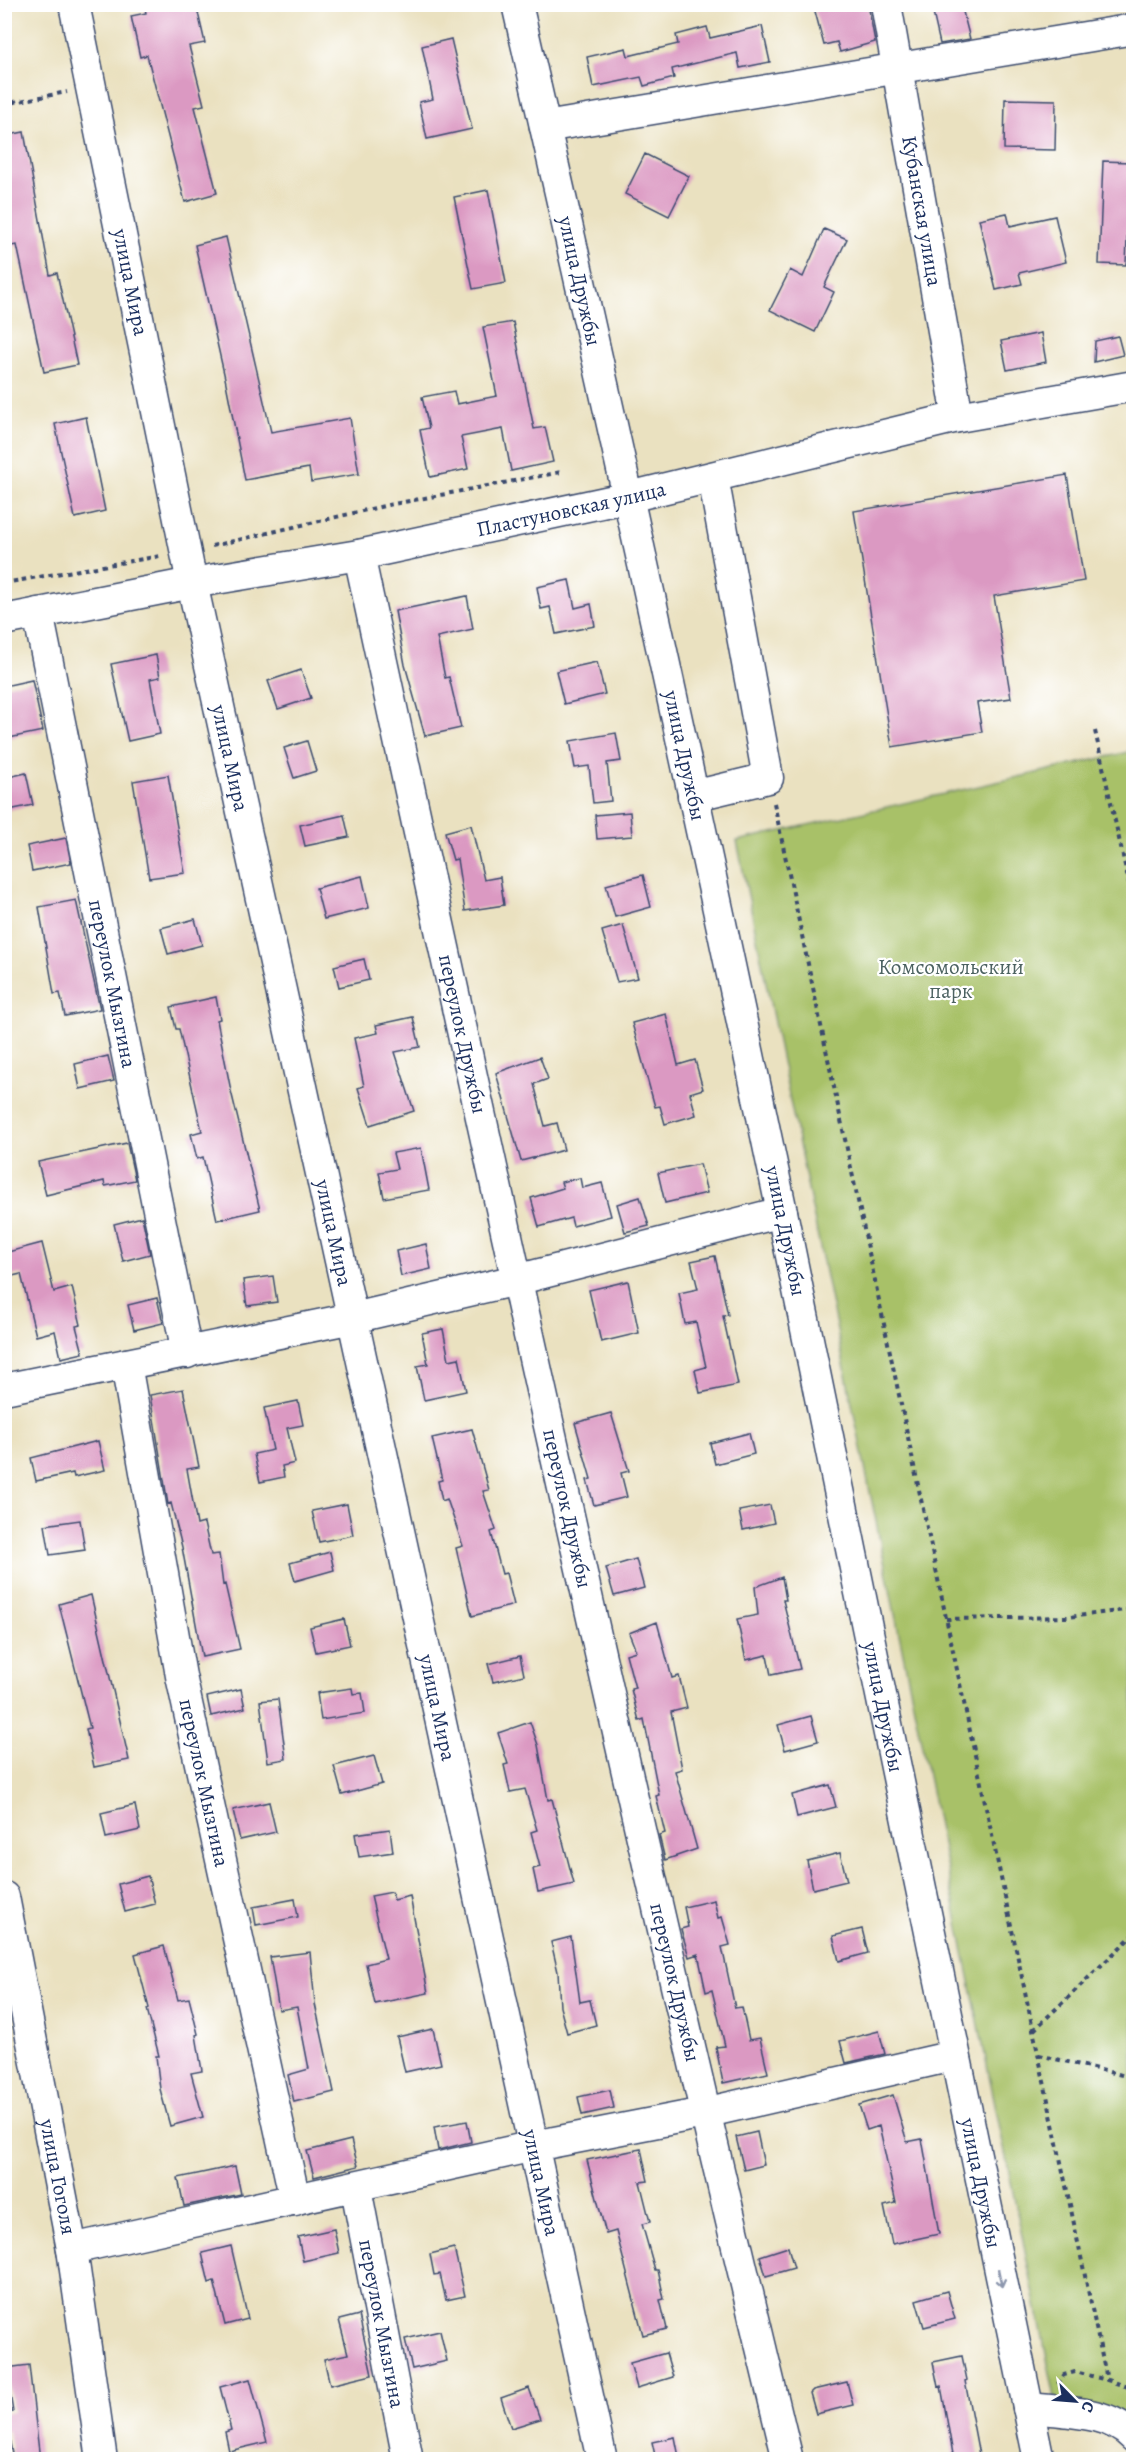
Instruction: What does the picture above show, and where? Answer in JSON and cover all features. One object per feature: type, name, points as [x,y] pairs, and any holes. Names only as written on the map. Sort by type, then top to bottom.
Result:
[{"type":"street","name":"улица Мира","points":[[74,4],[192,583],[602,2460]]},
{"type":"street","name":"улица Дружбы","points":[[517,4],[629,497],[782,1212],[953,2056],[1040,2460]]},
{"type":"street","name":"Кубанская улица","points":[[886,4],[958,417]]},
{"type":"street","points":[[545,127],[1134,29]]},
{"type":"street","name":"Пластуновская улица","points":[[4,620],[192,583],[359,555],[629,497],[958,417],[1134,386]]},
{"type":"street","points":[[693,796],[768,778],[713,477]]},
{"type":"street","name":"переулок Дружбы","points":[[359,555],[516,1280],[704,2114],[788,2460]]},
{"type":"street","name":"переулок Мызгина","points":[[38,613],[187,1353]]},
{"type":"street","points":[[4,1389],[353,1318],[516,1280],[782,1212]]},
{"type":"street","name":"переулок Мызгина","points":[[126,1364],[182,1676],[295,2200]]},
{"type":"street","name":"улица Гоголя","points":[[4,1897],[72,2249],[102,2460]]},
{"type":"street","points":[[72,2249],[356,2188],[534,2146],[704,2114],[953,2056]]},
{"type":"street","name":"переулок Мызгина","points":[[356,2188],[408,2460]]},
{"type":"street","points":[[1028,2408],[1090,2415],[1123,2426],[1134,2437]]},
{"type":"path","points":[[4,104],[91,87]]},
{"type":"path","points":[[212,546],[388,505],[561,472]]},
{"type":"path","points":[[4,583],[164,555]]},
{"type":"path","points":[[1095,731],[1134,906]]},
{"type":"path","points":[[768,778],[1107,2380],[1134,2389]]},
{"type":"path","points":[[946,1619],[1069,1617],[1134,1609]]},
{"type":"path","points":[[1034,2031],[1134,1934]]},
{"type":"path","points":[[1039,2055],[1134,2078]]},
{"type":"green space","name":"Комсомольский парк","points":[[1133,751],[1133,2417],[1062,2432],[737,841]]},
{"type":"building","points":[[144,4],[196,4],[205,43],[189,46],[204,105],[195,107],[217,193],[185,202],[147,55],[140,57],[131,16],[146,13]]},
{"type":"building","points":[[813,4],[868,4],[875,42],[840,52],[837,42],[824,45]]},
{"type":"building","points":[[931,4],[961,4],[970,39],[940,44]]},
{"type":"building","points":[[762,26],[770,62],[740,68],[737,53],[672,69],[674,78],[644,86],[641,77],[593,87],[587,57],[626,48],[628,56],[678,44],[676,35],[707,27],[710,38]]},
{"type":"building","points":[[451,39],[472,129],[427,139],[419,102],[433,99],[422,46]]},
{"type":"building","points":[[1005,99],[1056,100],[1055,150],[1004,149]]},
{"type":"building","points":[[24,132],[50,275],[57,273],[77,365],[44,372],[17,245],[4,247],[4,217],[9,216],[4,191],[4,136]]},
{"type":"building","points":[[645,154],[689,176],[669,216],[625,194]]},
{"type":"building","points":[[1103,161],[1130,162],[1126,265],[1099,264]]},
{"type":"building","points":[[488,190],[506,283],[473,289],[454,197]]},
{"type":"building","points":[[1007,213],[1010,226],[1055,216],[1066,262],[1019,273],[1022,284],[996,290],[979,219]]},
{"type":"building","points":[[824,229],[847,239],[824,287],[834,292],[815,332],[770,310],[790,270],[803,277]]},
{"type":"building","points":[[226,237],[271,432],[350,418],[359,474],[311,482],[309,468],[245,480],[195,245]]},
{"type":"building","points":[[513,322],[534,429],[545,427],[553,462],[511,471],[503,429],[461,437],[468,469],[430,477],[420,430],[429,428],[422,397],[454,391],[457,404],[497,396],[483,327]]},
{"type":"building","points":[[1041,333],[1046,362],[1007,370],[1001,341]]},
{"type":"building","points":[[1118,336],[1123,355],[1094,362],[1095,341]]},
{"type":"building","points":[[86,417],[105,511],[75,518],[55,424]]},
{"type":"building","points":[[1067,475],[1084,581],[994,596],[1011,698],[977,703],[982,732],[892,747],[854,511]]},
{"type":"building","points":[[569,580],[575,608],[591,604],[595,626],[556,634],[550,607],[541,609],[537,587]]},
{"type":"building","points":[[467,596],[473,629],[437,637],[445,678],[449,677],[461,728],[425,736],[405,665],[395,611]]},
{"type":"building","points":[[156,655],[160,677],[150,679],[160,734],[128,741],[111,664]]},
{"type":"building","points":[[597,662],[605,694],[564,704],[556,671]]},
{"type":"building","points":[[301,670],[311,698],[278,709],[268,681]]},
{"type":"building","points":[[32,680],[43,731],[4,739],[4,686]]},
{"type":"building","points":[[616,733],[621,761],[607,763],[611,801],[593,803],[589,766],[575,768],[570,741]]},
{"type":"building","points":[[307,741],[316,771],[294,778],[284,748]]},
{"type":"building","points":[[26,773],[33,805],[4,811],[4,778]]},
{"type":"building","points":[[168,775],[185,873],[149,878],[133,781]]},
{"type":"building","points":[[630,812],[632,836],[597,839],[595,815]]},
{"type":"building","points":[[344,815],[349,837],[305,846],[300,825]]},
{"type":"building","points":[[471,825],[484,880],[500,877],[504,905],[465,911],[457,859],[453,860],[445,832]]},
{"type":"building","points":[[66,838],[71,863],[32,871],[27,846]]},
{"type":"building","points":[[643,875],[651,907],[615,917],[606,885]]},
{"type":"building","points":[[362,876],[369,908],[324,919],[316,888]]},
{"type":"building","points":[[76,900],[100,1009],[65,1016],[60,993],[54,994],[39,907]]},
{"type":"building","points":[[195,919],[202,945],[168,954],[161,928]]},
{"type":"building","points":[[623,925],[638,978],[617,982],[602,931]]},
{"type":"building","points":[[364,959],[369,980],[339,987],[334,966]]},
{"type":"building","points":[[216,997],[220,1019],[217,1020],[231,1091],[260,1210],[217,1220],[203,1157],[197,1159],[191,1134],[202,1131],[179,1029],[176,1029],[171,1007]]},
{"type":"building","points":[[666,1014],[678,1065],[695,1060],[703,1089],[690,1093],[696,1115],[665,1124],[660,1106],[655,1107],[632,1023]]},
{"type":"building","points":[[413,1017],[420,1047],[395,1052],[414,1111],[370,1125],[358,1088],[364,1086],[354,1038],[378,1033],[376,1025]]},
{"type":"building","points":[[108,1056],[114,1081],[80,1089],[75,1064]]},
{"type":"building","points":[[540,1057],[548,1079],[534,1084],[545,1126],[557,1123],[564,1150],[521,1161],[496,1073]]},
{"type":"building","points":[[127,1143],[135,1180],[105,1186],[104,1181],[46,1195],[38,1162]]},
{"type":"building","points":[[421,1148],[429,1190],[384,1198],[379,1172],[397,1169],[393,1153]]},
{"type":"building","points":[[700,1164],[707,1193],[665,1203],[658,1173]]},
{"type":"building","points":[[580,1178],[582,1188],[602,1183],[611,1216],[573,1226],[571,1218],[539,1227],[531,1198],[563,1188],[561,1182]]},
{"type":"building","points":[[640,1197],[649,1226],[625,1232],[617,1204]]},
{"type":"building","points":[[142,1217],[150,1254],[123,1261],[114,1224]]},
{"type":"building","points":[[42,1243],[54,1292],[72,1287],[81,1325],[76,1326],[83,1353],[61,1358],[55,1331],[36,1336],[21,1274],[4,1278],[4,1253]]},
{"type":"building","points":[[426,1244],[431,1269],[401,1276],[396,1251]]},
{"type":"building","points":[[715,1256],[728,1315],[723,1316],[738,1385],[700,1393],[695,1370],[706,1367],[696,1322],[685,1324],[679,1293],[698,1289],[691,1261]]},
{"type":"building","points":[[273,1276],[277,1302],[247,1306],[243,1280]]},
{"type":"building","points":[[628,1281],[639,1333],[601,1342],[589,1290]]},
{"type":"building","points":[[157,1298],[163,1323],[134,1330],[128,1305]]},
{"type":"building","points":[[443,1329],[449,1360],[459,1358],[466,1391],[424,1400],[417,1366],[428,1364],[422,1333]]},
{"type":"building","points":[[183,1389],[199,1467],[187,1469],[197,1525],[204,1523],[211,1555],[219,1554],[223,1585],[225,1584],[240,1649],[202,1657],[182,1547],[171,1503],[168,1504],[150,1395]]},
{"type":"building","points":[[298,1401],[303,1425],[287,1428],[295,1463],[282,1466],[284,1477],[260,1482],[254,1454],[273,1450],[264,1408]]},
{"type":"building","points":[[611,1413],[629,1471],[621,1473],[627,1497],[594,1505],[587,1480],[591,1479],[575,1423]]},
{"type":"building","points":[[472,1429],[489,1490],[483,1491],[496,1530],[491,1532],[502,1574],[506,1573],[514,1605],[472,1616],[456,1548],[463,1546],[447,1499],[442,1501],[438,1481],[442,1480],[432,1438]]},
{"type":"building","points":[[749,1433],[754,1454],[715,1464],[710,1443]]},
{"type":"building","points":[[98,1441],[105,1470],[74,1477],[73,1473],[36,1481],[31,1458]]},
{"type":"building","points":[[347,1504],[353,1535],[319,1542],[312,1511]]},
{"type":"building","points":[[770,1505],[774,1523],[743,1530],[739,1511]]},
{"type":"building","points":[[80,1520],[85,1550],[50,1555],[45,1525]]},
{"type":"building","points":[[330,1552],[334,1570],[295,1581],[290,1563]]},
{"type":"building","points":[[636,1559],[644,1588],[614,1596],[606,1568]]},
{"type":"building","points":[[782,1577],[786,1600],[783,1600],[800,1669],[771,1675],[767,1655],[746,1660],[737,1619],[758,1615],[755,1587]]},
{"type":"building","points":[[91,1595],[129,1760],[94,1767],[86,1729],[90,1728],[59,1604]]},
{"type":"building","points":[[344,1619],[350,1645],[316,1652],[310,1627]]},
{"type":"building","points":[[657,1622],[672,1678],[679,1676],[687,1708],[671,1712],[682,1769],[675,1771],[697,1849],[665,1860],[659,1835],[665,1833],[656,1796],[659,1795],[644,1719],[639,1721],[631,1689],[635,1688],[626,1654],[636,1651],[629,1633]]},
{"type":"building","points":[[520,1656],[524,1675],[493,1682],[488,1664]]},
{"type":"building","points":[[352,1688],[353,1694],[362,1693],[365,1713],[321,1720],[317,1693]]},
{"type":"building","points":[[241,1689],[245,1708],[211,1716],[207,1697]]},
{"type":"building","points":[[278,1699],[286,1759],[268,1762],[260,1701]]},
{"type":"building","points":[[811,1716],[818,1741],[785,1750],[778,1725]]},
{"type":"building","points":[[530,1722],[538,1745],[548,1800],[552,1799],[574,1884],[538,1892],[533,1869],[540,1867],[531,1832],[537,1830],[525,1789],[510,1792],[504,1765],[508,1764],[498,1733]]},
{"type":"building","points":[[374,1756],[382,1784],[342,1795],[334,1766]]},
{"type":"building","points":[[830,1785],[836,1807],[797,1817],[792,1795]]},
{"type":"building","points":[[269,1802],[276,1832],[240,1840],[233,1810]]},
{"type":"building","points":[[135,1805],[140,1830],[106,1838],[101,1813]]},
{"type":"building","points":[[390,1829],[393,1852],[359,1857],[355,1834]]},
{"type":"building","points":[[840,1853],[847,1881],[813,1889],[807,1861]]},
{"type":"building","points":[[148,1876],[155,1904],[125,1912],[118,1884]]},
{"type":"building","points":[[392,1892],[394,1900],[410,1896],[428,1993],[375,2004],[366,1964],[386,1959],[371,1896]]},
{"type":"building","points":[[295,1899],[298,1917],[256,1925],[253,1907]]},
{"type":"building","points":[[714,1900],[718,1918],[722,1917],[730,1945],[722,1947],[735,2008],[742,2007],[749,2040],[760,2038],[768,2073],[723,2083],[716,2047],[725,2046],[712,1990],[706,1992],[698,1954],[689,1957],[681,1929],[688,1927],[684,1907]]},
{"type":"building","points":[[862,1929],[868,1953],[839,1961],[833,1936]]},
{"type":"building","points":[[571,1937],[580,2002],[590,2000],[596,2025],[567,2033],[560,2007],[558,1972],[551,1942]]},
{"type":"building","points":[[164,1946],[178,2000],[189,1998],[198,2034],[196,2035],[202,2071],[191,2073],[203,2117],[170,2126],[160,2089],[156,2056],[159,2056],[135,1954]]},
{"type":"building","points":[[310,1952],[315,2004],[334,2092],[294,2102],[288,2075],[309,2069],[297,2007],[279,2010],[270,1957]]},
{"type":"building","points":[[433,2029],[441,2064],[405,2072],[397,2037]]},
{"type":"building","points":[[879,2031],[885,2054],[846,2063],[840,2041]]},
{"type":"building","points":[[610,2090],[614,2108],[582,2115],[578,2097]]},
{"type":"building","points":[[893,2095],[907,2142],[922,2139],[939,2234],[892,2244],[884,2206],[896,2203],[879,2126],[867,2130],[859,2105]]},
{"type":"building","points":[[467,2121],[471,2142],[438,2150],[434,2127]]},
{"type":"building","points":[[757,2132],[764,2165],[744,2170],[736,2137]]},
{"type":"building","points":[[351,2140],[358,2166],[314,2177],[307,2151]]},
{"type":"building","points":[[641,2149],[648,2181],[640,2182],[650,2222],[642,2224],[655,2270],[658,2270],[664,2299],[660,2300],[667,2329],[643,2335],[616,2231],[606,2234],[587,2160]]},
{"type":"building","points":[[235,2166],[241,2194],[184,2206],[178,2178]]},
{"type":"building","points":[[334,2229],[339,2253],[303,2261],[298,2237]]},
{"type":"building","points":[[231,2246],[248,2319],[225,2325],[214,2281],[209,2283],[202,2253]]},
{"type":"building","points":[[788,2247],[794,2268],[766,2276],[760,2256]]},
{"type":"building","points":[[454,2248],[465,2296],[446,2300],[440,2274],[434,2275],[430,2254]]},
{"type":"building","points":[[947,2291],[955,2319],[924,2327],[916,2300]]},
{"type":"building","points":[[359,2315],[372,2375],[330,2385],[324,2359],[348,2354],[339,2320]]},
{"type":"building","points":[[440,2331],[447,2361],[412,2369],[405,2339]]},
{"type":"building","points":[[666,2353],[673,2377],[637,2388],[630,2363]]},
{"type":"building","points":[[962,2356],[980,2460],[954,2460],[941,2386],[938,2387],[933,2362]]},
{"type":"building","points":[[29,2365],[40,2460],[13,2460],[8,2431],[4,2431],[4,2413],[13,2412],[6,2368]]},
{"type":"building","points":[[250,2379],[267,2442],[229,2451],[225,2432],[231,2430],[220,2387]]},
{"type":"building","points":[[847,2382],[853,2405],[816,2414],[810,2393],[813,2390]]},
{"type":"building","points":[[529,2388],[540,2419],[511,2428],[501,2398]]},
{"type":"building","points":[[675,2437],[679,2457],[656,2460],[652,2442]]}]
